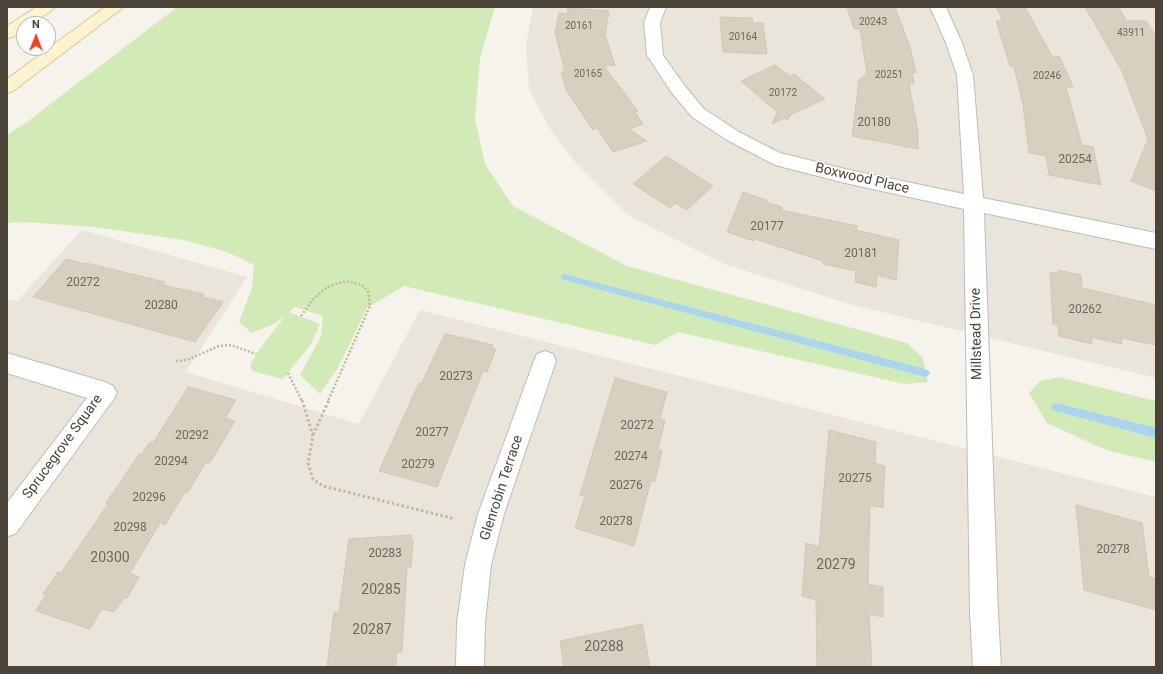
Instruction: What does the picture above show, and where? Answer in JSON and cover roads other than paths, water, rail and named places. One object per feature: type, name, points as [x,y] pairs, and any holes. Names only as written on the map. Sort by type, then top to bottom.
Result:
[{"type":"main road","points":[[7,33],[47,7]]},
{"type":"main road","points":[[7,87],[115,7]]},
{"type":"street","name":"Boxwood Place","points":[[658,7],[652,23],[655,55],[678,89],[698,113],[733,136],[775,158],[845,176],[1156,241]]},
{"type":"street","name":"Millstead Drive","points":[[938,7],[954,43],[965,75],[974,204],[984,613],[987,667]]},
{"type":"street","name":"Glenrobin Terrace","points":[[470,667],[471,623],[478,566],[491,514],[545,361]]},
{"type":"street","name":"Sprucegrove Square","points":[[7,363],[105,393],[7,524]]},
{"type":"waterway","points":[[564,277],[925,373]]},
{"type":"waterway","points":[[1056,407],[1156,433]]}]
